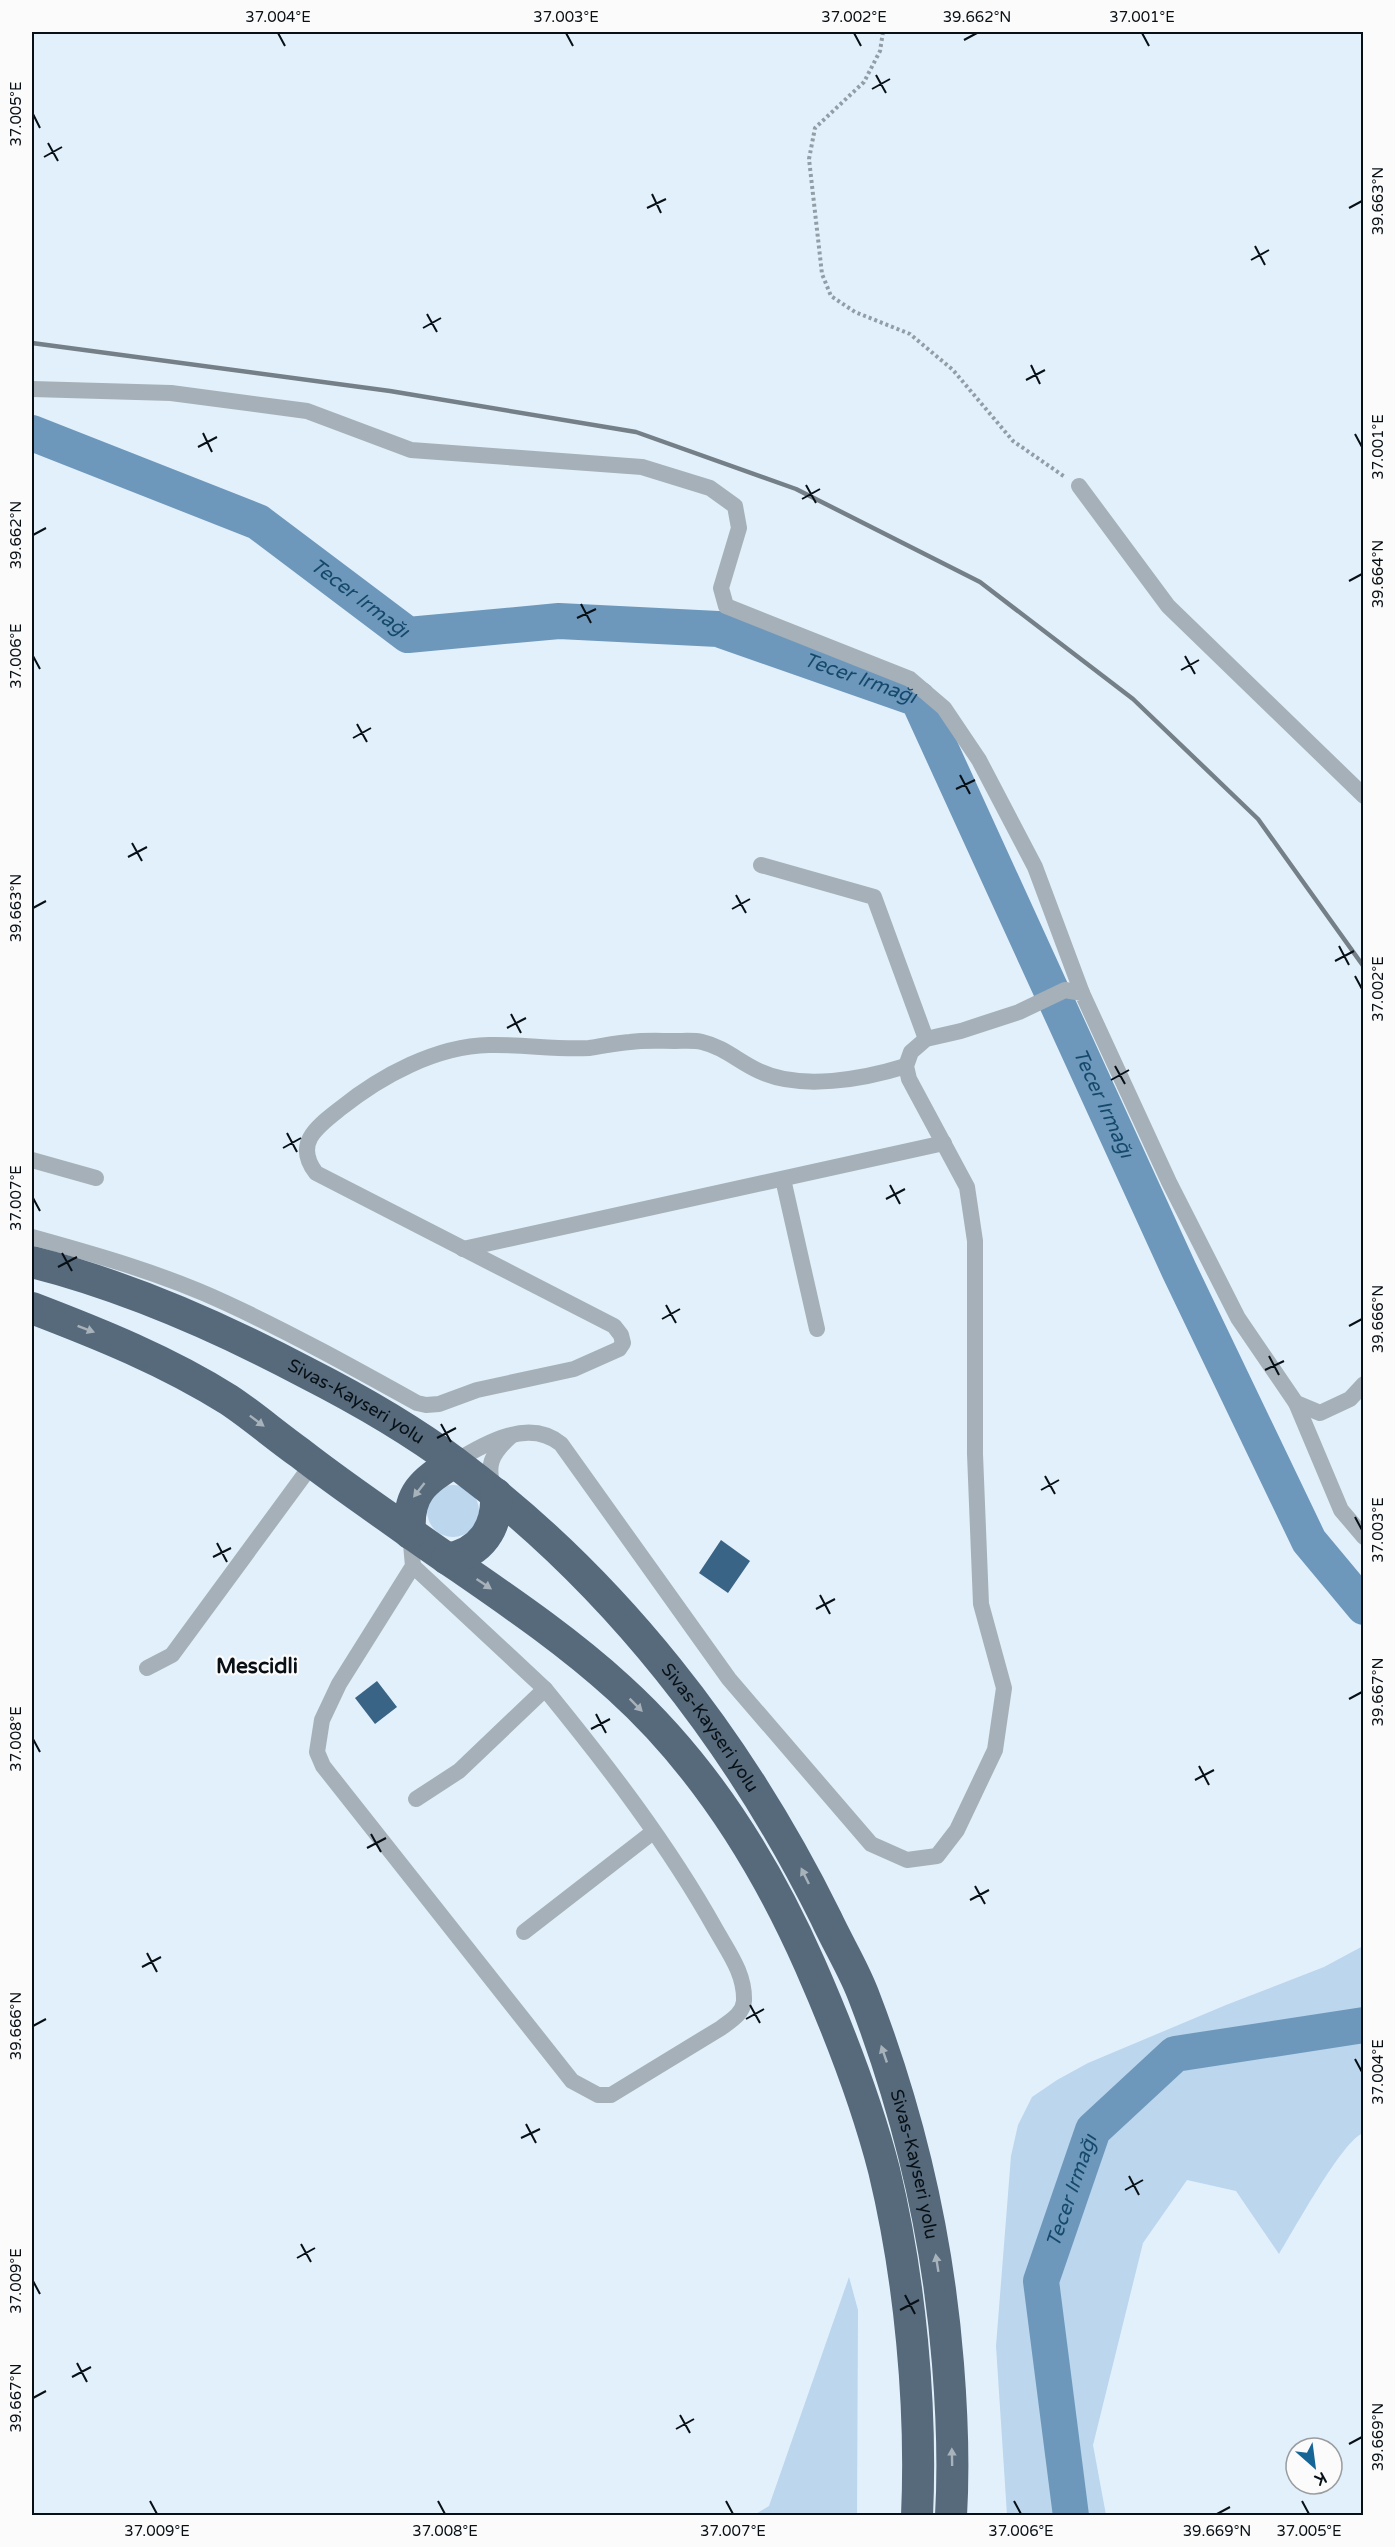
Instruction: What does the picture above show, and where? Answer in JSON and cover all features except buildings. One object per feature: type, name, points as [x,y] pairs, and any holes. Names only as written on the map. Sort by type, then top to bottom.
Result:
[{"type":"highway","name":"Sivas-Kayseri yolu","points":[[32,1262],[71,1272],[167,1306],[263,1349],[380,1411],[496,1494],[581,1572],[645,1642],[698,1707],[736,1761],[789,1846],[862,1991],[894,2082],[917,2167],[937,2259],[949,2380],[951,2516]]},
{"type":"highway","name":"Sivas-Kayseri yolu","points":[[32,1308],[107,1337],[169,1366],[230,1401],[410,1533],[540,1622],[620,1688],[702,1778],[746,1840],[788,1917],[832,2014],[860,2093],[883,2169],[899,2243],[914,2369],[917,2516]]},
{"type":"highway","points":[[410,1533],[410,1510],[416,1493],[430,1479],[454,1462]]},
{"type":"highway","points":[[447,1559],[465,1554],[489,1532],[496,1518],[496,1494]]},
{"type":"street","points":[[32,388],[171,393],[307,411],[411,450],[642,467],[710,488],[735,506],[739,528],[720,588],[726,606],[910,679],[944,708],[979,760],[1035,867],[1074,992],[1238,1318],[1296,1403],[1341,1510],[1364,1538]]},
{"type":"street","points":[[1079,486],[1167,606],[1364,796]]},
{"type":"street","points":[[761,865],[874,897],[926,1039]]},
{"type":"street","points":[[454,1462],[485,1444],[525,1432],[545,1433],[561,1444],[729,1679],[871,1844],[907,1860],[937,1856],[957,1830],[994,1750],[1004,1688],[981,1604],[975,1454],[975,1241],[967,1187],[909,1078],[906,1066],[911,1052],[926,1039],[961,1031],[1074,992]]},
{"type":"street","points":[[32,1237],[162,1277],[225,1302],[417,1403],[439,1404],[477,1390],[574,1369],[619,1349],[623,1343],[621,1335],[614,1326],[316,1173],[307,1156],[307,1146],[312,1132],[350,1100],[391,1075],[423,1060],[486,1045],[563,1049],[632,1042],[700,1041],[720,1048],[758,1071],[794,1080],[864,1077],[906,1066]]},
{"type":"street","points":[[463,1249],[944,1143]]},
{"type":"street","points":[[32,1160],[96,1178]]},
{"type":"street","points":[[783,1179],[817,1329]]},
{"type":"street","points":[[1296,1403],[1320,1413],[1350,1399],[1364,1384]]},
{"type":"street","points":[[496,1494],[489,1476],[491,1461],[511,1435]]},
{"type":"street","points":[[147,1668],[172,1655],[313,1463]]},
{"type":"street","points":[[410,1533],[412,1566],[339,1684],[322,1720],[317,1752],[323,1766],[572,2081],[598,2094],[611,2096],[737,2016],[744,2005],[739,1971],[698,1898],[653,1832],[589,1744],[545,1689],[412,1566]]},
{"type":"street","points":[[412,1566],[447,1559]]},
{"type":"street","points":[[416,1799],[459,1771],[545,1689]]},
{"type":"street","points":[[524,1932],[653,1832]]},
{"type":"path","points":[[883,32],[880,51],[864,82],[815,128],[809,159],[822,274],[831,296],[855,312],[910,334],[952,370],[1013,441],[1079,486]]},
{"type":"shaded area","points":[[453,1485],[463,1487],[471,1493],[477,1501],[479,1511],[477,1521],[471,1529],[463,1535],[453,1537],[443,1535],[435,1529],[429,1521],[427,1511],[429,1501],[435,1493],[443,1487]]},
{"type":"shaded area","points":[[1363,1946],[1363,2133],[1343,2152],[1331,2168],[1279,2254],[1236,2191],[1187,2180],[1143,2243],[1093,2445],[1106,2515],[1007,2515],[996,2346],[1011,2156],[1018,2125],[1032,2097],[1088,2063],[1324,1967]]},
{"type":"shaded area","points":[[849,2277],[858,2310],[857,2515],[754,2515],[769,2506]]},
{"type":"waterway","name":"Tecer Irmağı","points":[[32,433],[258,522],[408,635],[559,621],[718,629],[918,699],[1179,1270],[1309,1541],[1364,1607]]},
{"type":"waterway","name":"Tecer Irmağı","points":[[1071,2516],[1041,2281],[1093,2130],[1175,2054],[1364,2025]]},
{"type":"railway","points":[[32,343],[390,391],[636,432],[796,489],[980,582],[1133,699],[1258,819],[1364,967]]},
{"type":"district","name":"Mescidli","points":[[257,1666]]}]
